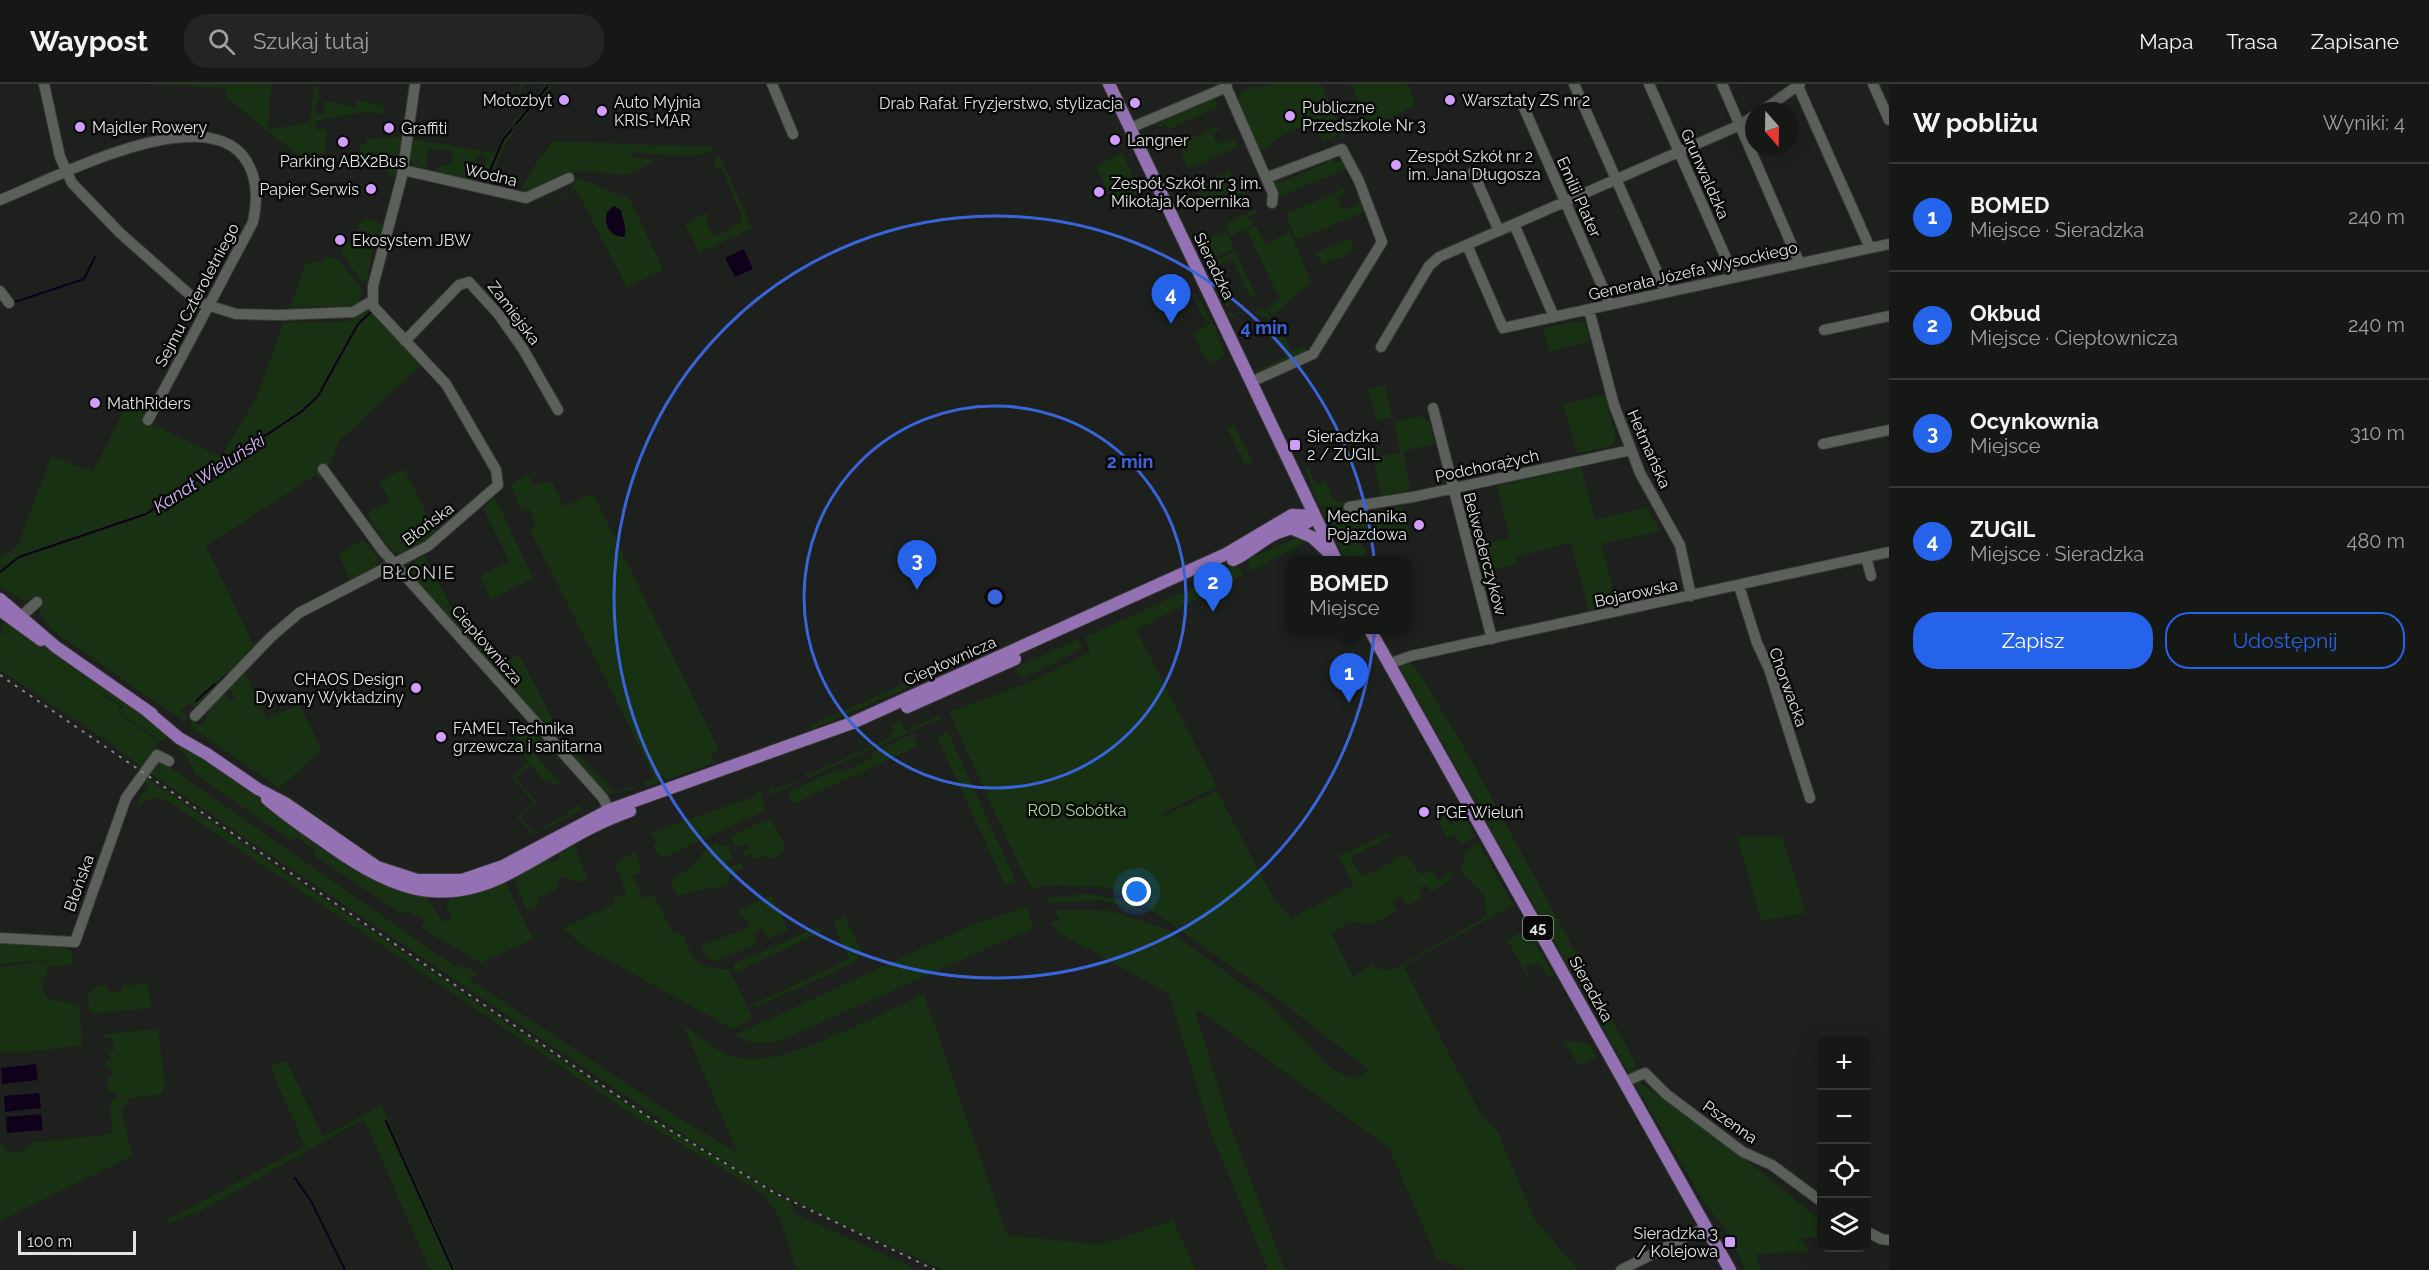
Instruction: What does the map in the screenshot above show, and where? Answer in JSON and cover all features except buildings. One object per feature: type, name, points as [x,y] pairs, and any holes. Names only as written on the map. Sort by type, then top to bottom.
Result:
[{"type":"main road","name":"Sieradzka","points":[[1109,84],[1334,556]]},
{"type":"main road","points":[[1292,515],[1299,505],[1302,488]]},
{"type":"main road","points":[[1292,515],[1315,516]]},
{"type":"main road","name":"Ciepłownicza","points":[[0,610],[18,619],[147,711],[179,729],[207,753],[258,789],[279,810],[365,870],[400,886],[431,891],[469,888],[500,878],[608,815],[846,726],[1226,554],[1292,515]]},
{"type":"main road","name":"Ciepłownicza","points":[[608,815],[623,813],[854,732],[1239,557],[1274,534],[1306,524],[1315,516]]},
{"type":"main road","points":[[1293,529],[1314,539],[1331,556]]},
{"type":"main road","name":"Ciepłownicza","points":[[0,599],[18,619]]},
{"type":"main road","name":"Sieradzka","points":[[1372,634],[1730,1270]]},
{"type":"street","points":[[44,84],[66,173],[76,189],[120,233],[192,297],[209,307],[247,315],[326,315],[353,312],[372,301],[375,275],[403,170],[415,84]]},
{"type":"street","points":[[772,84],[793,134]]},
{"type":"street","points":[[1574,84],[1666,292]]},
{"type":"street","name":"Grunwaldzka","points":[[1649,84],[1734,276]]},
{"type":"street","points":[[1722,84],[1800,262]]},
{"type":"street","points":[[1873,84],[1889,120]]},
{"type":"street","points":[[1774,102],[1798,85],[1870,248]]},
{"type":"street","points":[[1130,128],[1226,86],[1273,194],[1272,203]]},
{"type":"street","name":"Emilii Plater","points":[[1521,101],[1610,304]]},
{"type":"street","points":[[1381,347],[1434,260],[1745,122]]},
{"type":"street","name":"Sejmu Czteroletniego","points":[[0,200],[145,143],[175,137],[210,138],[231,145],[239,152],[254,178],[255,211],[249,233],[148,420]]},
{"type":"street","points":[[1251,382],[1313,354],[1368,268],[1383,240],[1349,159],[1342,149],[1335,149],[1266,178]]},
{"type":"street","name":"Wodna","points":[[403,170],[526,198],[569,178]]},
{"type":"street","points":[[1473,172],[1499,231]]},
{"type":"street","points":[[1514,224],[1554,317]]},
{"type":"street","name":"Generała Józefa Wysockiego","points":[[1467,245],[1503,328],[1889,244]]},
{"type":"street","name":"Zamiejska","points":[[405,341],[459,285],[469,282],[499,315],[523,349],[558,410]]},
{"type":"street","points":[[0,291],[9,303]]},
{"type":"street","name":"Błońska","points":[[195,716],[271,637],[292,619],[312,605],[395,564],[437,539],[493,492],[499,479],[446,384],[377,312],[372,301]]},
{"type":"street","name":"Hetmańska","points":[[1589,310],[1614,405],[1644,481],[1680,545],[1691,596]]},
{"type":"street","points":[[1824,330],[1889,316]]},
{"type":"street","name":"Belwederczyków","points":[[1433,408],[1492,639]]},
{"type":"street","points":[[1823,444],[1889,430]]},
{"type":"street","name":"Podchorążych","points":[[1349,507],[1631,450]]},
{"type":"street","name":"Ciepłownicza","points":[[323,469],[372,538],[603,798],[608,815]]},
{"type":"street","name":"Bojarowska","points":[[1389,664],[1399,659],[1889,552]]},
{"type":"street","points":[[1866,557],[1871,576]]},
{"type":"street","name":"Chorwacka","points":[[1739,586],[1757,643],[1769,669],[1810,798]]},
{"type":"street","points":[[18,619],[37,602]]},
{"type":"street","name":"Błońska","points":[[0,938],[75,942],[87,903],[129,793],[157,754],[169,761]]},
{"type":"street","name":"Pszenna","points":[[1624,1082],[1644,1073],[1666,1094],[1743,1152],[1772,1165],[1817,1199]]},
{"type":"street","points":[[1622,1270],[1706,1227]]},
{"type":"street","points":[[1871,1234],[1889,1240]]},
{"type":"green space","points":[[149,84],[271,84],[268,130],[310,122],[314,84],[319,90],[317,91],[320,100],[316,102],[315,114],[324,115],[325,101],[354,107],[356,100],[382,106],[387,114],[364,112],[315,121],[316,130],[326,129],[326,154],[317,154],[309,164],[227,98],[225,88]]},
{"type":"green space","points":[[520,84],[523,84],[519,101],[530,103],[545,85],[551,87],[517,127],[513,123],[528,106],[518,103]]},
{"type":"green space","name":"Publiczne Przedszkole Nr 3","points":[[1272,84],[1321,84],[1347,143],[1340,134],[1322,142],[1315,121],[1285,134],[1281,129],[1283,135],[1270,144],[1271,148],[1260,150],[1238,100],[1242,92],[1257,85],[1259,89]]},
{"type":"green space","points":[[1351,84],[1407,84],[1415,102],[1413,106],[1370,128]]},
{"type":"green space","points":[[1213,99],[1219,106],[1169,129],[1165,124],[1159,127],[1157,124]]},
{"type":"green space","points":[[510,126],[515,130],[507,141],[489,183],[480,182],[487,156],[477,154],[475,181],[436,172],[439,167],[451,164],[453,151],[427,149],[426,169],[414,166],[410,158],[412,139],[494,153]]},
{"type":"green space","points":[[1218,126],[1220,129],[1212,133],[1217,144],[1235,139],[1238,147],[1188,169],[1182,154],[1184,142]]},
{"type":"green space","points":[[403,137],[399,173],[394,177],[388,176],[390,163],[359,155],[361,144],[366,144],[367,139]]},
{"type":"green space","points":[[554,141],[716,147],[710,152],[690,156],[632,152],[632,158],[650,159],[652,163],[626,175],[581,171],[568,175],[566,172],[531,190],[520,191],[537,161]]},
{"type":"green space","points":[[1122,153],[1142,196],[1116,209],[1096,166]]},
{"type":"green space","points":[[719,154],[752,228],[699,253],[685,224],[706,213],[709,217],[705,220],[714,237],[743,221],[722,168],[716,170],[713,165]]},
{"type":"green space","points":[[1324,157],[1331,158],[1334,163],[1343,160],[1348,168],[1278,197],[1273,184],[1274,179],[1276,178],[1279,183],[1326,163]]},
{"type":"green space","points":[[1229,171],[1236,185],[1252,178],[1257,188],[1206,211],[1195,187]]},
{"type":"green space","points":[[579,178],[630,199],[663,270],[627,287],[576,190],[544,207],[539,198],[545,205],[574,189],[570,181]]},
{"type":"green space","points":[[1345,188],[1346,193],[1337,197],[1343,210],[1360,203],[1358,198],[1361,197],[1367,211],[1296,240],[1286,214]]},
{"type":"green space","points":[[1257,209],[1258,212],[1246,218],[1254,224],[1231,236],[1225,224]]},
{"type":"green space","points":[[1283,215],[1313,286],[1310,283],[1274,314],[1276,318],[1266,308],[1280,300],[1247,230],[1256,226],[1265,244],[1289,233]]},
{"type":"green space","points":[[366,218],[385,226],[383,232],[374,230],[382,234],[377,246],[360,241],[358,231]]},
{"type":"green space","points":[[1226,231],[1234,249],[1205,262],[1197,244]]},
{"type":"green space","points":[[1349,238],[1354,249],[1346,253],[1347,256],[1326,262],[1323,266],[1316,253]]},
{"type":"green space","points":[[346,241],[373,251],[367,281],[361,281],[341,252]]},
{"type":"green space","points":[[1235,252],[1256,295],[1251,298],[1244,286],[1225,295],[1230,307],[1227,308],[1222,296],[1244,285],[1232,259],[1208,269],[1206,264]]},
{"type":"green space","points":[[325,256],[339,260],[363,290],[358,303],[339,306],[290,307],[306,263],[323,262]]},
{"type":"green space","points":[[1192,293],[1195,293],[1197,302],[1200,301],[1216,330],[1225,356],[1212,363],[1204,356],[1193,333],[1210,324],[1202,315]]},
{"type":"green space","points":[[1253,307],[1255,312],[1263,308],[1277,322],[1292,352],[1303,346],[1308,351],[1257,374],[1256,371],[1286,357],[1268,317],[1255,314],[1252,308],[1231,318],[1228,312],[1231,311],[1233,315]]},
{"type":"green space","points":[[369,308],[444,388],[421,365],[338,442],[331,463],[326,466],[332,490],[319,473],[327,490],[316,475],[206,546],[253,644],[258,640],[259,643],[223,682],[220,679],[216,682],[218,686],[194,708],[188,704],[180,710],[188,717],[185,721],[52,630],[39,611],[40,607],[34,597],[25,601],[0,587],[0,557],[17,547],[51,456],[93,472],[132,394],[152,403],[143,420],[217,455],[223,453],[256,399],[283,323],[350,321],[355,315]]},
{"type":"green space","points":[[1581,321],[1586,324],[1590,341],[1549,352],[1543,328]]},
{"type":"green space","points":[[1385,385],[1392,417],[1376,420],[1368,389]]},
{"type":"green space","points":[[1605,395],[1616,438],[1612,446],[1577,453],[1563,404]]},
{"type":"green space","points":[[1421,416],[1429,421],[1435,444],[1403,451],[1411,490],[1381,496],[1373,458],[1400,452],[1394,422]]},
{"type":"green space","points":[[1234,425],[1253,463],[1245,466],[1227,428]]},
{"type":"green space","points":[[1581,467],[1595,519],[1647,508],[1660,531],[1601,544],[1618,606],[1589,612],[1571,543],[1516,557],[1517,564],[1481,572],[1474,546],[1510,538],[1497,486]]},
{"type":"green space","points":[[1308,468],[1316,484],[1325,480],[1332,496],[1339,502],[1348,502],[1349,505],[1328,507],[1319,505],[1305,469]]},
{"type":"green space","points":[[404,469],[437,533],[421,545],[419,543],[409,549],[410,552],[399,555],[386,545],[367,513],[390,501],[379,481]]},
{"type":"green space","points":[[542,469],[529,477],[533,486],[543,482],[552,482],[564,507],[593,493],[719,750],[711,755],[714,763],[666,780],[664,776],[658,777],[659,782],[646,787],[644,782],[655,778],[530,530],[536,524],[529,508],[522,511],[510,484]]},
{"type":"green space","points":[[495,497],[533,578],[491,599],[480,576],[509,561],[483,508]]},
{"type":"green space","points":[[1402,507],[1410,534],[1406,535],[1405,530],[1386,532],[1385,527],[1359,533],[1361,544],[1367,551],[1366,554],[1343,556],[1321,509],[1350,509],[1353,517]]},
{"type":"green space","points":[[1297,538],[1306,542],[1250,571],[1248,559]]},
{"type":"green space","points":[[363,540],[378,558],[376,569],[351,581],[338,554]]},
{"type":"green space","points":[[424,555],[462,627],[498,668],[519,654],[563,740],[557,740],[411,575],[409,565]]},
{"type":"green space","name":"ROD Sobótka","points":[[1237,564],[1243,575],[1136,630],[1217,786],[1163,813],[1164,816],[1217,791],[1275,901],[1296,924],[1292,918],[1354,885],[1338,856],[1389,833],[1390,837],[1350,857],[1362,877],[1406,854],[1421,875],[1431,870],[1438,881],[1454,869],[1448,882],[1431,892],[1427,885],[1423,887],[1419,884],[1422,898],[1407,906],[1402,897],[1395,898],[1396,901],[1393,903],[1398,911],[1373,924],[1350,922],[1331,933],[1353,977],[1372,963],[1379,969],[1392,970],[1485,917],[1486,908],[1483,895],[1461,871],[1465,852],[1478,842],[1513,905],[1403,966],[1479,1111],[1498,1132],[1534,1218],[1578,1270],[1469,1270],[1437,1259],[1389,1148],[1199,1010],[1195,1011],[1229,1122],[1285,1270],[1268,1270],[1211,1133],[1169,994],[1056,931],[1049,923],[1060,920],[1054,909],[1110,911],[1167,929],[1268,1003],[1332,1069],[1354,1079],[1369,1070],[1283,1003],[1143,904],[1107,887],[1054,885],[1032,888],[1020,867],[949,712],[1030,682],[1090,652],[1085,637],[1206,582],[1207,578]]},
{"type":"green space","points":[[0,613],[168,734],[163,742],[161,741],[119,712],[123,706],[103,693],[102,695],[121,706],[117,712],[159,742],[142,768],[112,744],[0,670],[0,631],[29,649],[0,629],[4,623],[0,620]]},
{"type":"green space","points":[[1078,639],[1081,647],[1079,650],[1021,679],[1015,668]]},
{"type":"green space","points":[[960,658],[930,678],[812,729],[810,726]]},
{"type":"green space","points":[[1403,663],[1410,663],[1416,668],[1463,745],[1633,1058],[1636,1065],[1634,1072],[1629,1074],[1399,666]]},
{"type":"green space","points":[[248,669],[246,675],[267,719],[299,704],[322,750],[279,788],[333,826],[190,726],[193,721],[201,726],[209,714],[208,707],[223,694],[231,701],[235,697],[229,688]]},
{"type":"green space","points":[[940,715],[941,718],[770,795],[771,784],[773,790],[807,778],[805,772],[812,773],[890,738],[889,734],[894,732],[891,724],[900,720],[906,731]]},
{"type":"green space","points":[[529,727],[568,770],[564,769],[547,749],[537,757],[560,783],[556,786],[547,780],[545,782],[530,765],[516,778],[538,803],[526,810],[521,818],[535,833],[560,817],[562,818],[577,805],[584,809],[533,835],[517,817],[533,802],[512,778],[529,762],[512,742]]},
{"type":"green space","points":[[948,732],[1016,882],[1005,885],[937,737]]},
{"type":"green space","points":[[913,734],[918,746],[793,804],[788,792],[840,768],[842,772],[872,758],[871,753]]},
{"type":"green space","points":[[183,743],[278,812],[425,895],[443,922],[452,918],[446,906],[453,895],[505,881],[533,939],[481,963],[421,928],[425,920],[404,910],[402,914],[313,855],[315,850],[296,837],[292,841],[196,775],[181,751],[177,747],[172,750]]},
{"type":"green space","points":[[571,748],[615,792],[634,786],[635,789],[606,794],[570,755]]},
{"type":"green space","points":[[157,758],[421,943],[460,969],[458,963],[477,973],[469,979],[680,1119],[737,1152],[683,1025],[727,1054],[743,1059],[762,1059],[784,1054],[834,1036],[924,994],[1007,1235],[1101,1245],[1173,1220],[1196,1270],[943,1270],[836,1222],[755,1179],[685,1136],[188,799],[150,773]]},
{"type":"green space","points":[[144,776],[614,1096],[794,1206],[792,1210],[794,1213],[918,1270],[796,1270],[779,1218],[759,1191],[642,1121],[166,800],[153,797],[138,805],[141,794],[148,789]]},
{"type":"green space","points":[[756,790],[761,793],[766,810],[665,857],[658,855],[653,846],[657,841],[649,833],[756,796]]},
{"type":"green space","points":[[1442,811],[1450,825],[1465,817],[1475,837],[1461,845],[1455,835],[1447,838],[1435,814]]},
{"type":"green space","points":[[770,818],[786,847],[782,854],[770,859],[762,856],[753,859],[750,854],[744,856],[742,851],[750,848],[747,843],[740,847],[734,845],[730,836]]},
{"type":"green space","points":[[1737,836],[1782,837],[1806,913],[1761,921]]},
{"type":"green space","points":[[573,842],[588,880],[583,882],[560,877],[557,889],[538,898],[537,907],[527,911],[513,878],[547,858],[553,862],[559,859],[558,851]]},
{"type":"green space","points":[[717,842],[720,846],[731,844],[728,849],[733,859],[727,862],[729,867],[741,863],[743,868],[729,876],[730,883],[715,889],[712,887],[677,896],[670,881],[690,868],[707,849]]},
{"type":"green space","points":[[635,851],[642,871],[633,876],[644,899],[654,895],[672,931],[683,935],[699,963],[710,968],[729,969],[753,1018],[733,1029],[584,947],[563,928],[614,904],[612,899],[626,893],[615,864]]},
{"type":"green space","points":[[1089,894],[1128,901],[1142,911],[1101,900],[1049,903],[1047,897]]},
{"type":"green space","points":[[771,895],[788,930],[768,939],[763,929],[754,932],[757,944],[718,961],[709,959],[700,946],[750,927],[744,916],[740,917],[738,911]]},
{"type":"green space","points":[[1026,907],[1033,928],[775,1043],[749,1042],[735,1035],[974,924]]},
{"type":"green space","points":[[845,916],[861,950],[854,963],[754,1008],[753,1004],[849,959],[833,921]]},
{"type":"green space","points":[[817,927],[822,932],[734,973],[734,964]]},
{"type":"green space","points":[[1527,929],[1554,976],[1550,978],[1538,962],[1525,968],[1533,987],[1507,940]]},
{"type":"green space","points":[[0,943],[57,946],[72,951],[74,964],[49,967],[45,969],[50,974],[40,979],[47,998],[80,1006],[82,1045],[28,1052],[0,1052],[0,967],[62,959],[0,964]]},
{"type":"green space","points":[[148,984],[151,1008],[90,1012],[87,995],[97,987],[108,985],[109,992],[122,992],[122,985]]},
{"type":"green space","points":[[158,1029],[165,1086],[161,1094],[129,1098],[122,1112],[132,1156],[0,1221],[0,1141],[8,1152],[24,1151],[31,1143],[112,1134],[110,1105],[116,1093],[108,1090],[107,1079],[112,1075],[112,1069],[106,1067],[105,1061],[111,1058],[106,1052],[114,1051],[112,1038],[104,1038],[104,1034]]},
{"type":"green space","points":[[1563,1040],[1590,1044],[1597,1057],[1579,1066]]},
{"type":"green space","points":[[286,1060],[323,1137],[381,1105],[456,1270],[430,1270],[364,1119],[199,1212],[169,1223],[164,1214],[167,1218],[173,1217],[305,1146],[270,1067]]},
{"type":"green space","points":[[1638,1081],[1760,1171],[1817,1218],[1817,1237],[1801,1238],[1810,1251],[1756,1254],[1761,1270],[1746,1270],[1727,1231],[1704,1202],[1635,1084]]},
{"type":"shaded area","points":[[614,206],[621,210],[625,227],[624,237],[615,235],[607,226],[607,212]]},
{"type":"shaded area","points":[[744,249],[753,269],[735,277],[725,258]]},
{"type":"shaded area","points":[[36,1064],[38,1080],[2,1084],[1,1068]]},
{"type":"shaded area","points":[[39,1093],[41,1108],[5,1112],[4,1096]]},
{"type":"shaded area","points":[[41,1114],[43,1130],[7,1133],[6,1117]]},
{"type":"waterway","name":"Kanał Wieluński","points":[[516,124],[547,87]]},
{"type":"waterway","name":"Kanał Wieluński","points":[[485,182],[503,140],[512,129]]},
{"type":"waterway","points":[[15,302],[84,279],[95,257]]},
{"type":"waterway","name":"Kanał Wieluński","points":[[0,572],[19,557],[146,514],[301,412],[318,396],[358,324],[371,312]]},
{"type":"waterway","points":[[222,679],[231,672]]},
{"type":"waterway","points":[[196,701],[215,684]]},
{"type":"waterway","points":[[386,1121],[453,1270]]},
{"type":"waterway","points":[[295,1178],[311,1201],[345,1270]]},
{"type":"railway","points":[[0,675],[650,1118],[775,1193],[935,1270]]},
{"type":"place","name":"Motozbyt","points":[[564,100]]},
{"type":"place","name":"Warsztaty ZS nr 2","points":[[1450,100]]},
{"type":"place","name":"Drab Rafał. Fryzjerstwo, stylizacja","points":[[1135,103]]},
{"type":"place","name":"Auto Myjnia KRIS-MAR","points":[[602,111]]},
{"type":"place","name":"Publiczne Przedszkole Nr 3","points":[[1290,116]]},
{"type":"place","name":"Majdler Rowery","points":[[80,127]]},
{"type":"place","name":"Graffiti","points":[[389,128]]},
{"type":"place","name":"Langner","points":[[1115,140]]},
{"type":"place","name":"Parking ABX2Bus","points":[[343,142]]},
{"type":"place","name":"Zespół Szkół nr 2 im. Jana Długosza","points":[[1396,165]]},
{"type":"place","name":"Papier Serwis","points":[[371,189]]},
{"type":"place","name":"Zespół Szkół nr 3 im. Mikołaja Kopernika","points":[[1099,192]]},
{"type":"place","name":"Ekosystem JBW","points":[[340,240]]},
{"type":"place","name":"ZUGIL","points":[[1171,324]]},
{"type":"place","name":"MathRiders","points":[[95,403]]},
{"type":"place","name":"Sieradzka 2 / ZUGIL","points":[[1295,445]]},
{"type":"place","name":"Mechanika Pojazdowa","points":[[1419,525]]},
{"type":"place","name":"Ocynkownia","points":[[917,590]]},
{"type":"place","name":"Okbud","points":[[1213,612]]},
{"type":"place","name":"CHAOS Design Dywany Wykładziny","points":[[416,688]]},
{"type":"place","name":"BOMED","points":[[1349,703]]},
{"type":"place","name":"FAMEL Technika grzewcza i sanitarna","points":[[441,737]]},
{"type":"place","name":"PGE Wieluń","points":[[1424,812]]},
{"type":"place","name":"Sieradzka 3 / Kolejowa","points":[[1730,1242]]},
{"type":"district","name":"BŁONIE","points":[[419,572]]}]
